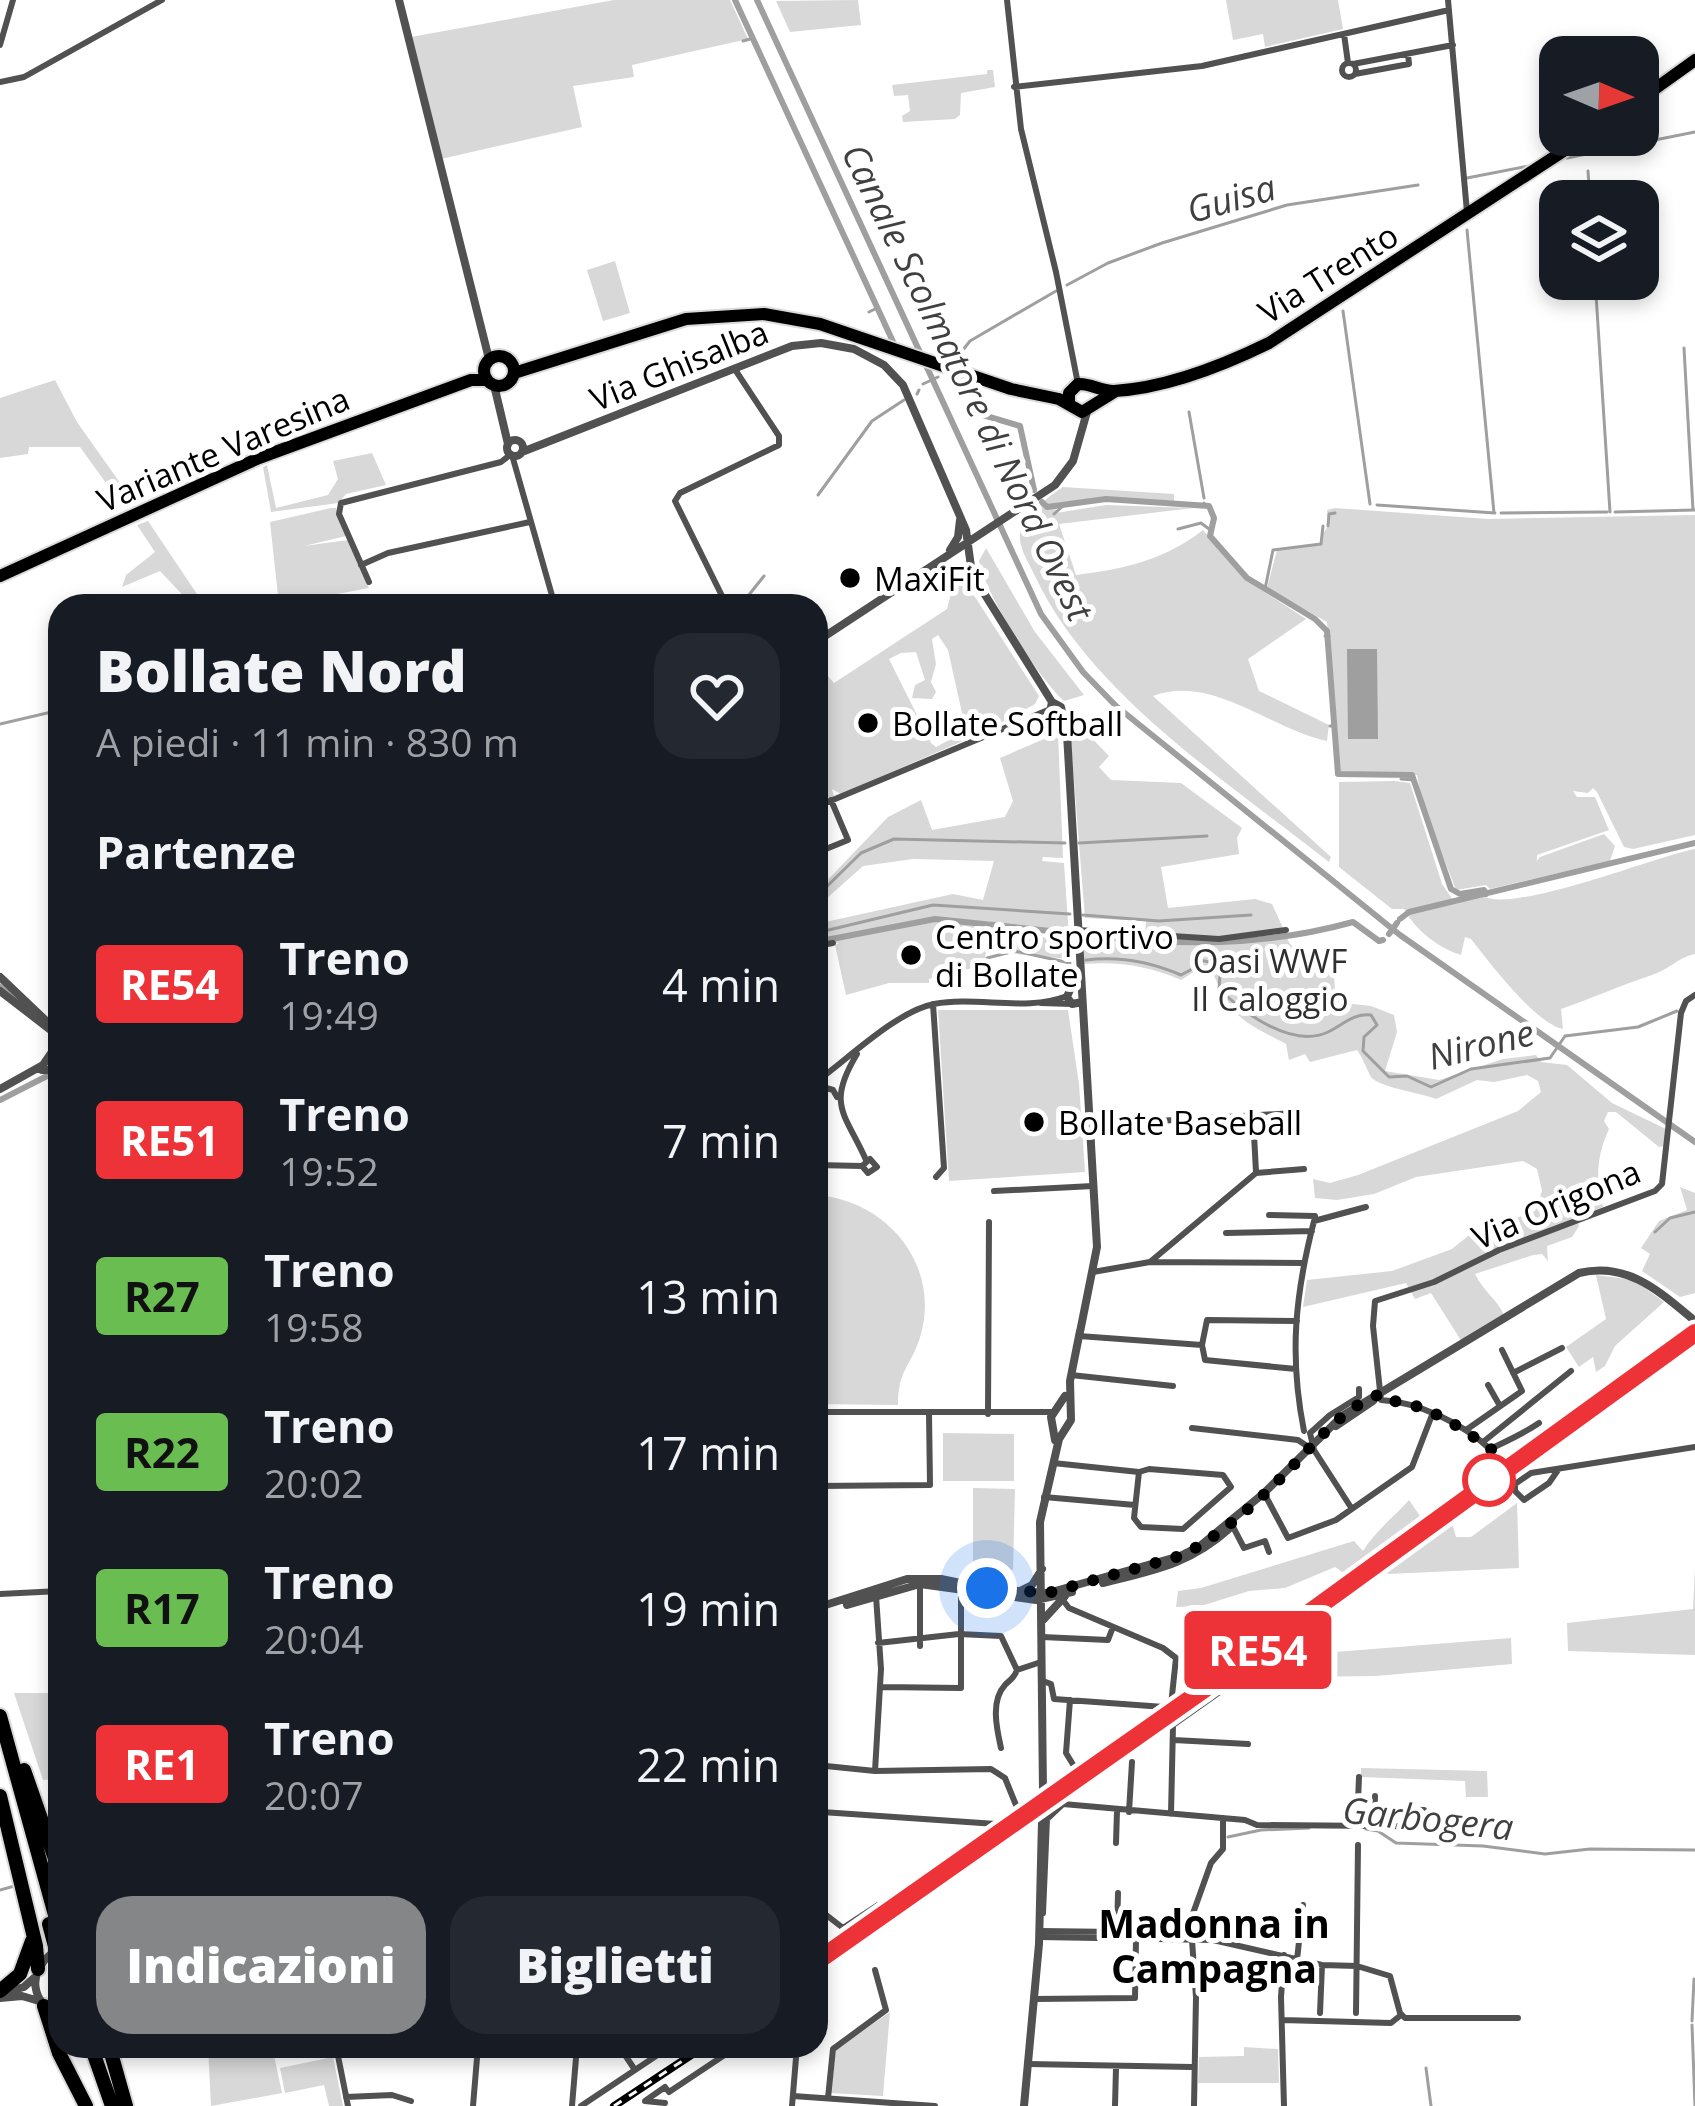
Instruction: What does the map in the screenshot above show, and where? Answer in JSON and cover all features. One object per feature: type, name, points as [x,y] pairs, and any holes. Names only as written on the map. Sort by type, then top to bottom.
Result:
[{"type":"highway","points":[[0,1702],[48,1917]]},
{"type":"highway","points":[[0,1716],[41,1880],[26,1965],[0,1994]]},
{"type":"highway","points":[[0,1750],[41,1880]]},
{"type":"highway","points":[[0,1796],[41,1880]]},
{"type":"highway","points":[[32,1930],[36,1973]]},
{"type":"highway","points":[[42,2004],[48,2021]]},
{"type":"highway","points":[[61,2058],[86,2106]]},
{"type":"highway","points":[[90,2058],[103,2106]]},
{"type":"highway","points":[[92,2058],[112,2106]]},
{"type":"highway","points":[[112,2058],[126,2106]]},
{"type":"main road","points":[[1659,86],[1695,61]]},
{"type":"main road","name":"Via Trento","points":[[1081,394],[1198,372],[1256,350],[1557,156]]},
{"type":"main road","name":"Variante Varesina","points":[[0,576],[260,458],[471,380],[686,319],[725,314],[788,317],[1029,394],[1053,398],[1081,394]]},
{"type":"main road","points":[[493,376],[513,368]]},
{"type":"street","points":[[0,45],[13,0]]},
{"type":"street","points":[[0,82],[24,77],[162,0]]},
{"type":"street","points":[[399,0],[502,419],[551,594]]},
{"type":"street","points":[[828,634],[1062,477],[1077,452],[1081,394],[1026,157],[1006,0]]},
{"type":"street","points":[[1014,87],[1159,73],[1344,34],[1449,5],[1464,196],[1470,214]]},
{"type":"street","points":[[1344,34],[1352,67],[1454,45]]},
{"type":"street","name":"Via Ghisalba","points":[[514,449],[541,445],[780,349],[844,346],[884,365],[911,399],[960,518],[965,545]]},
{"type":"street","points":[[722,594],[675,497],[780,444],[734,368]]},
{"type":"street","points":[[369,582],[339,514],[343,501],[492,464],[514,449]]},
{"type":"street","points":[[946,557],[960,518],[990,528]]},
{"type":"street","points":[[362,565],[388,553],[530,522]]},
{"type":"street","points":[[980,535],[971,553],[982,592]]},
{"type":"street","points":[[965,545],[971,580]]},
{"type":"street","points":[[828,1916],[843,1928],[878,1905],[886,1905],[1046,1791],[1040,1522],[1054,1461],[1056,1420],[1070,1378],[1092,1272],[1096,1228],[1084,1030],[1074,997],[1078,930],[1067,734],[972,574],[965,545]]},
{"type":"street","points":[[924,572],[952,566],[982,592]]},
{"type":"street","points":[[828,801],[1055,710]]},
{"type":"street","points":[[828,848],[848,840],[831,800]]},
{"type":"street","points":[[1078,930],[1219,939],[1286,929]]},
{"type":"street","points":[[828,944],[833,943]]},
{"type":"street","points":[[0,977],[48,1034]]},
{"type":"street","points":[[0,991],[48,1028]]},
{"type":"street","name":"Via Origona","points":[[1378,1395],[1372,1308],[1379,1297],[1434,1282],[1499,1250],[1655,1191],[1666,1176],[1682,1010],[1695,995]]},
{"type":"street","points":[[828,1164],[865,1159],[843,1120],[830,1072],[909,1014],[933,1004],[1074,997]]},
{"type":"street","points":[[933,1004],[944,1168],[936,1178]]},
{"type":"street","points":[[842,1080],[861,1048]]},
{"type":"street","points":[[34,1072],[48,1054]]},
{"type":"street","points":[[839,1065],[839,1101]]},
{"type":"street","points":[[0,1089],[34,1072],[48,1071]]},
{"type":"street","points":[[828,1088],[833,1090]]},
{"type":"street","points":[[1090,1125],[1295,1113]]},
{"type":"street","points":[[1253,1115],[1256,1173]]},
{"type":"street","points":[[1150,1262],[1256,1173],[1304,1169]]},
{"type":"street","points":[[994,1191],[1093,1186]]},
{"type":"street","points":[[1269,1215],[1315,1218],[1366,1207]]},
{"type":"street","points":[[1304,1431],[1296,1369],[1297,1289],[1315,1218]]},
{"type":"street","points":[[988,1414],[989,1222]]},
{"type":"street","points":[[1226,1233],[1312,1231]]},
{"type":"street","points":[[1092,1272],[1150,1262],[1304,1263]]},
{"type":"street","points":[[828,1608],[920,1584],[1064,1596],[1184,1562],[1266,1494],[1342,1415],[1579,1273],[1616,1270],[1646,1282],[1695,1321]]},
{"type":"street","points":[[1296,1369],[1204,1360],[1202,1345],[1207,1320],[1297,1321]]},
{"type":"street","points":[[1080,1334],[1202,1345]]},
{"type":"street","points":[[1513,1373],[1562,1348]]},
{"type":"street","points":[[1466,1430],[1522,1390],[1502,1350]]},
{"type":"street","points":[[1483,1442],[1571,1371]]},
{"type":"street","points":[[1070,1378],[1173,1385]]},
{"type":"street","points":[[828,1412],[1036,1414],[1070,1420],[1070,1378]]},
{"type":"street","points":[[1488,1385],[1500,1406]]},
{"type":"street","points":[[1352,1509],[1312,1447],[1310,1433],[1359,1397],[1359,1389]]},
{"type":"street","points":[[1378,1395],[1381,1400],[1404,1401],[1466,1430],[1492,1450],[1539,1423]]},
{"type":"street","points":[[1056,1420],[1068,1411]]},
{"type":"street","points":[[828,1486],[930,1485],[929,1414]]},
{"type":"street","points":[[1266,1494],[1288,1538],[1336,1520],[1412,1467],[1432,1415]]},
{"type":"street","points":[[1192,1428],[1298,1440],[1312,1447]]},
{"type":"street","points":[[1266,1494],[1312,1447]]},
{"type":"street","points":[[1558,1470],[1524,1501],[1515,1491],[1515,1484],[1531,1473],[1695,1447]]},
{"type":"street","points":[[1054,1461],[1138,1472],[1223,1475],[1232,1487],[1180,1530],[1137,1526],[1138,1472]]},
{"type":"street","points":[[1280,1462],[1283,1476]]},
{"type":"street","points":[[1044,1497],[1135,1505]]},
{"type":"street","points":[[1232,1523],[1244,1548],[1265,1541],[1269,1552]]},
{"type":"street","points":[[869,1596],[907,1579],[1043,1597],[1180,1556],[1232,1523]]},
{"type":"street","points":[[1018,1592],[1032,1585],[1043,1568]]},
{"type":"street","points":[[920,1584],[920,1642]]},
{"type":"street","points":[[881,1687],[961,1688],[961,1585]]},
{"type":"street","points":[[0,1594],[48,1592]]},
{"type":"street","points":[[869,1596],[875,1611],[881,1687],[875,1771]]},
{"type":"street","points":[[1042,1621],[1064,1596]]},
{"type":"street","points":[[1064,1596],[1069,1609],[1176,1658],[1174,1697],[1168,1707],[1077,1771],[1066,1753],[1070,1700]]},
{"type":"street","points":[[1042,1636],[1108,1640],[1113,1628]]},
{"type":"street","points":[[878,1643],[997,1633],[1017,1670],[1014,1682],[1000,1692],[996,1710],[1001,1748]]},
{"type":"street","points":[[1017,1670],[1043,1662]]},
{"type":"street","points":[[1171,1814],[1173,1725],[1246,1674],[1294,1674]]},
{"type":"street","points":[[1043,1681],[1051,1684],[1052,1698],[1168,1707]]},
{"type":"street","points":[[1173,1740],[1248,1744]]},
{"type":"street","points":[[1129,1812],[1132,1762]]},
{"type":"street","points":[[828,1768],[991,1769],[1005,1778],[1018,1810]]},
{"type":"street","points":[[1357,1826],[1359,1777]]},
{"type":"street","points":[[1374,1826],[1375,1796]]},
{"type":"street","points":[[1024,2106],[1038,1999],[1045,1819],[1064,1804],[1223,1818],[1257,1826],[1486,1827]]},
{"type":"street","points":[[1374,1809],[1424,1810],[1423,1827]]},
{"type":"street","points":[[1116,1843],[1117,1811]]},
{"type":"street","points":[[828,1812],[1000,1823]]},
{"type":"street","points":[[1179,1940],[1222,1849],[1223,1818]]},
{"type":"street","points":[[1356,2013],[1358,1845]]},
{"type":"street","points":[[1040,1930],[1117,1932],[1118,1893]]},
{"type":"street","points":[[1297,1960],[1303,1905]]},
{"type":"street","points":[[1040,1930],[1228,1942],[1322,1965],[1357,1966],[1392,1978],[1401,2015]]},
{"type":"street","points":[[1038,1999],[1135,1998],[1136,1939]]},
{"type":"street","points":[[1192,1940],[1194,2106]]},
{"type":"street","points":[[1284,1955],[1284,2106]]},
{"type":"street","points":[[0,1994],[24,1987],[48,1965]]},
{"type":"street","points":[[1320,2013],[1322,1965]]},
{"type":"street","points":[[828,2098],[833,2049],[886,2010],[875,1970]]},
{"type":"street","points":[[36,1973],[42,2004]]},
{"type":"street","points":[[0,1994],[22,1996],[48,2007]]},
{"type":"street","points":[[1282,2020],[1391,2023],[1401,2015],[1518,2018]]},
{"type":"street","points":[[338,2058],[347,2101],[392,2095],[411,2101]]},
{"type":"street","points":[[473,2106],[477,2058]]},
{"type":"street","points":[[572,2106],[575,2058]]},
{"type":"street","points":[[627,2058],[635,2070]]},
{"type":"street","points":[[581,2106],[652,2058]]},
{"type":"street","points":[[669,2092],[665,2087],[645,2101],[664,2104],[669,2092],[720,2058]]},
{"type":"street","points":[[795,2058],[792,2101],[828,2098],[935,2106]]},
{"type":"street","points":[[1027,2064],[1192,2067]]},
{"type":"street","points":[[1115,2106],[1116,2067]]},
{"type":"green space","points":[[614,0],[730,0],[748,39],[632,65],[634,77],[573,86],[582,127],[441,159],[411,37]]},
{"type":"green space","points":[[858,0],[861,25],[790,32],[776,1]]},
{"type":"green space","points":[[1226,0],[1338,0],[1343,29],[1265,47],[1263,34],[1233,40]]},
{"type":"green space","points":[[993,70],[995,87],[961,93],[960,115],[955,119],[903,122],[902,116],[910,111],[908,95],[894,96],[892,85],[987,74]]},
{"type":"green space","points":[[615,261],[630,313],[603,321],[587,270]]},
{"type":"green space","points":[[55,380],[77,422],[135,504],[124,508],[80,447],[29,447],[28,454],[0,458],[0,398]]},
{"type":"green space","points":[[372,453],[386,485],[346,494],[338,503],[271,512],[263,467],[267,465],[276,508],[328,495],[338,479],[333,461]]},
{"type":"green space","points":[[1063,487],[1174,494],[1174,501],[1106,497],[1055,503],[1056,513],[1106,505],[1193,508],[1059,524],[1076,575],[1143,562],[1203,530],[1246,580],[1306,619],[1248,659],[1259,691],[1329,725],[1327,741],[1219,697],[1175,691],[1153,696],[1331,857],[1329,862],[1165,733],[1090,659],[1059,619],[1022,549],[1020,533],[1031,513]]},
{"type":"green space","points":[[336,508],[346,536],[304,546],[348,540],[369,588],[337,594],[278,594],[270,522]]},
{"type":"green space","points":[[1327,510],[1488,519],[1695,515],[1695,835],[1624,847],[1597,792],[1593,788],[1588,793],[1573,791],[1577,797],[1595,797],[1609,830],[1537,855],[1537,861],[1604,834],[1615,846],[1610,861],[1490,889],[1486,885],[1456,890],[1422,801],[1417,775],[1340,774],[1327,622],[1267,588],[1277,550],[1322,545]]},
{"type":"green space","points":[[148,521],[197,594],[182,594],[160,571],[122,587],[126,575],[155,552],[137,525]]},
{"type":"green space","points":[[986,548],[1035,632],[1084,695],[1064,701],[1027,655],[984,577],[979,561]]},
{"type":"green space","points":[[953,586],[965,586],[1039,696],[1035,704],[986,731],[841,794],[832,789],[834,797],[828,799],[828,676],[834,683],[947,609]],"holes":[[[938,635],[948,650],[966,731],[936,747],[931,743],[889,659],[916,652],[925,680],[915,685],[912,698],[932,699],[936,692],[931,682],[936,664],[932,639]]]},
{"type":"green space","points":[[1080,726],[1109,756],[1099,767],[1111,780],[1181,783],[1242,828],[1237,838],[1239,854],[1161,867],[1168,908],[1255,899],[1272,904],[1283,928],[1222,937],[1145,935],[1146,921],[1085,918],[1070,731]]},
{"type":"green space","points":[[1058,733],[1063,858],[1043,857],[1042,861],[1064,863],[1069,937],[981,928],[987,942],[990,930],[1069,941],[1069,959],[986,951],[984,965],[929,979],[929,983],[889,983],[846,995],[835,945],[839,943],[828,943],[828,921],[953,894],[983,900],[994,861],[913,859],[863,866],[828,897],[828,880],[888,817],[921,800],[932,830],[1005,817],[1013,801],[1000,758]]},
{"type":"green space","points":[[1339,782],[1410,783],[1442,884],[1455,903],[1482,896],[1499,899],[1554,891],[1695,849],[1695,954],[1561,1009],[1563,1029],[1552,1025],[1514,991],[1471,939],[1465,937],[1461,955],[1444,948],[1404,909],[1392,909],[1339,867]]},
{"type":"green space","name":"Oasi WWF Il Caloggio","points":[[1083,933],[1186,941],[1287,938],[1334,976],[1335,991],[1344,1003],[1394,1015],[1397,1032],[1385,1071],[1439,1080],[1503,1059],[1536,1055],[1541,1062],[1567,1065],[1612,1103],[1666,1129],[1665,1146],[1659,1147],[1616,1112],[1608,1112],[1604,1121],[1609,1129],[1598,1167],[1603,1207],[1576,1218],[1579,1226],[1572,1237],[1547,1246],[1548,1261],[1542,1254],[1533,1255],[1475,1274],[1504,1315],[1462,1342],[1431,1293],[1415,1299],[1406,1283],[1303,1307],[1307,1280],[1392,1271],[1535,1211],[1542,1191],[1537,1169],[1523,1161],[1416,1177],[1374,1194],[1337,1200],[1315,1198],[1313,1179],[1330,1183],[1358,1175],[1518,1111],[1541,1092],[1538,1081],[1527,1075],[1494,1082],[1477,1080],[1436,1099],[1375,1081],[1357,1050],[1310,1062],[1305,1054],[1289,1060],[1286,1044],[1234,1010],[1212,972],[1200,968],[1181,980],[1134,966],[1084,964]]},
{"type":"green space","points":[[938,1010],[1068,1010],[1085,1172],[949,1181]]},
{"type":"green space","points":[[1680,1187],[1695,1193],[1695,1293],[1680,1297],[1642,1271],[1650,1254],[1641,1248],[1659,1221],[1687,1210]]},
{"type":"green space","points":[[828,1197],[865,1209],[885,1222],[915,1260],[925,1308],[921,1334],[900,1383],[898,1405],[828,1404]]},
{"type":"green space","points":[[1596,1275],[1634,1280],[1664,1302],[1615,1346],[1605,1366],[1596,1372],[1593,1357],[1579,1367],[1566,1347],[1606,1319]]},
{"type":"green space","points":[[943,1433],[1014,1434],[1014,1481],[943,1481]]},
{"type":"green space","points":[[973,1488],[1015,1489],[1013,1570],[973,1565]]},
{"type":"green space","points":[[1409,1500],[1420,1516],[1345,1574],[1335,1567],[1285,1588],[1176,1607],[1178,1591],[1354,1541],[1363,1551]]},
{"type":"green space","points":[[1517,1503],[1519,1568],[1388,1574],[1385,1570],[1452,1523],[1456,1537],[1471,1537]]},
{"type":"green space","points":[[1695,1568],[1695,1655],[1568,1651],[1567,1623],[1693,1609]]},
{"type":"green space","points":[[1511,1638],[1512,1664],[1376,1676],[1296,1677],[1296,1673],[1264,1672],[1257,1663],[1271,1653]]},
{"type":"green space","points":[[14,1693],[48,1693],[48,1780],[43,1780]]},
{"type":"green space","points":[[1361,1768],[1487,1771],[1488,1797],[1466,1797],[1465,1781],[1361,1777]]},
{"type":"green space","points":[[890,2012],[883,2096],[831,2093],[836,2049]]},
{"type":"green space","points":[[1244,2047],[1278,2049],[1279,2083],[1198,2083],[1199,2057],[1244,2056]]},
{"type":"green space","points":[[209,2058],[275,2058],[282,2093],[211,2106]]},
{"type":"green space","points":[[333,2058],[343,2106],[329,2106],[324,2085],[285,2093],[280,2068]]},
{"type":"shaded area","points":[[1347,649],[1377,649],[1378,739],[1348,739]]},
{"type":"waterway","points":[[735,0],[895,346]]},
{"type":"waterway","name":"Canale Scolmatore di Nord Ovest","points":[[757,0],[1041,614],[1083,672],[1116,706],[1400,935],[1695,1142]]},
{"type":"waterway","points":[[743,41],[750,39]]},
{"type":"waterway","name":"Guisa","points":[[1659,139],[1695,132]]},
{"type":"waterway","name":"Guisa","points":[[1567,158],[1577,156]]},
{"type":"waterway","name":"Guisa","points":[[1467,178],[1529,166]]},
{"type":"waterway","points":[[1588,171],[1589,180]]},
{"type":"waterway","name":"Guisa","points":[[1067,285],[1162,243],[1287,205],[1418,185]]},
{"type":"waterway","points":[[1467,230],[1494,513]]},
{"type":"waterway","name":"Guisa","points":[[951,365],[970,341],[1056,291]]},
{"type":"waterway","points":[[1596,300],[1610,512]]},
{"type":"waterway","points":[[869,312],[877,308]]},
{"type":"waterway","points":[[1343,311],[1370,504]]},
{"type":"waterway","points":[[1684,348],[1693,510]]},
{"type":"waterway","name":"Guisa","points":[[923,384],[938,377]]},
{"type":"waterway","name":"Guisa","points":[[917,394],[919,390]]},
{"type":"waterway","name":"Guisa","points":[[818,495],[872,421],[904,400]]},
{"type":"waterway","points":[[1189,412],[1204,498]]},
{"type":"waterway","points":[[976,413],[1020,426],[1034,490]]},
{"type":"waterway","points":[[1042,502],[1047,507],[1106,499],[1209,506],[1214,518],[1210,536],[1247,578],[1327,631],[1338,774],[1412,775],[1451,889],[1460,894],[1484,890],[1486,894]]},
{"type":"waterway","points":[[1054,514],[1064,505]]},
{"type":"waterway","points":[[1377,505],[1495,513]]},
{"type":"waterway","points":[[1615,512],[1695,510]]},
{"type":"waterway","points":[[1501,513],[1607,512]]},
{"type":"waterway","points":[[1328,526],[1329,514],[1335,513]]},
{"type":"waterway","points":[[1178,529],[1201,523],[1209,529]]},
{"type":"waterway","points":[[1265,589],[1273,550],[1321,544],[1323,526]]},
{"type":"waterway","name":"Guisa","points":[[750,594],[764,576]]},
{"type":"waterway","name":"Guisa","points":[[0,724],[48,713]]},
{"type":"waterway","points":[[1401,779],[1414,780]]},
{"type":"waterway","points":[[1079,843],[1207,836]]},
{"type":"waterway","points":[[828,885],[861,853],[894,839],[1065,843]]},
{"type":"waterway","points":[[1400,919],[1409,912],[1695,843]]},
{"type":"waterway","points":[[828,930],[933,905],[1070,914]]},
{"type":"waterway","points":[[1083,915],[1159,921],[1251,915]]},
{"type":"waterway","points":[[828,940],[935,919],[1070,933]]},
{"type":"waterway","points":[[1085,935],[1220,942],[1286,936],[1353,922],[1383,940]]},
{"type":"waterway","name":"Canale Scolmatore di Nord Ovest","points":[[1389,934],[1397,923]]},
{"type":"waterway","name":"Nirone","points":[[987,958],[1015,951],[1070,963]]},
{"type":"waterway","name":"Nirone","points":[[1086,960],[1134,961],[1181,975],[1199,960],[1215,963],[1219,989],[1229,998],[1269,1026],[1299,1036],[1328,1032],[1354,1017],[1371,1015],[1377,1025],[1364,1037],[1363,1051],[1389,1077],[1407,1076],[1431,1087],[1471,1069],[1550,1058],[1565,1036],[1638,1027],[1677,1011]]},
{"type":"waterway","name":"Nirone","points":[[0,985],[22,1003]]},
{"type":"waterway","points":[[0,1100],[47,1076]]},
{"type":"waterway","points":[[1655,1232],[1670,1218],[1695,1212]]},
{"type":"waterway","name":"Garbogera","points":[[1228,1837],[1309,1828]]},
{"type":"waterway","name":"Garbogera","points":[[1366,1829],[1396,1843],[1545,1854],[1590,1849],[1695,1850]]},
{"type":"waterway","points":[[0,1890],[18,1885]]},
{"type":"waterway","points":[[1692,2021],[1694,1979]]},
{"type":"waterway","points":[[1692,2025],[1695,2106]]},
{"type":"waterway","points":[[1426,2068],[1431,2106]]},
{"type":"tunnel","points":[[1042,1821],[1043,1793]]},
{"type":"railway","points":[[828,1963],[1695,1341]]},
{"type":"railway","points":[[614,2106],[687,2058]]},
{"type":"train","name":"RE54","points":[[828,1954],[1203,1690],[1695,1333]]},
{"type":"place","name":"MaxiFit","points":[[850,578]]},
{"type":"place","name":"Bollate Softball","points":[[868,723]]},
{"type":"place","name":"Centro sportivo di Bollate","points":[[911,955]]},
{"type":"place","name":"Bollate Baseball","points":[[1034,1122]]},
{"type":"district","name":"Madonna in Campagna","points":[[1214,1944]]},
{"type":"route","points":[[987,1588],[1048,1593],[1180,1556],[1200,1546],[1264,1493],[1336,1420],[1378,1395],[1384,1401],[1407,1402],[1475,1436],[1492,1450],[1489,1480]]}]
